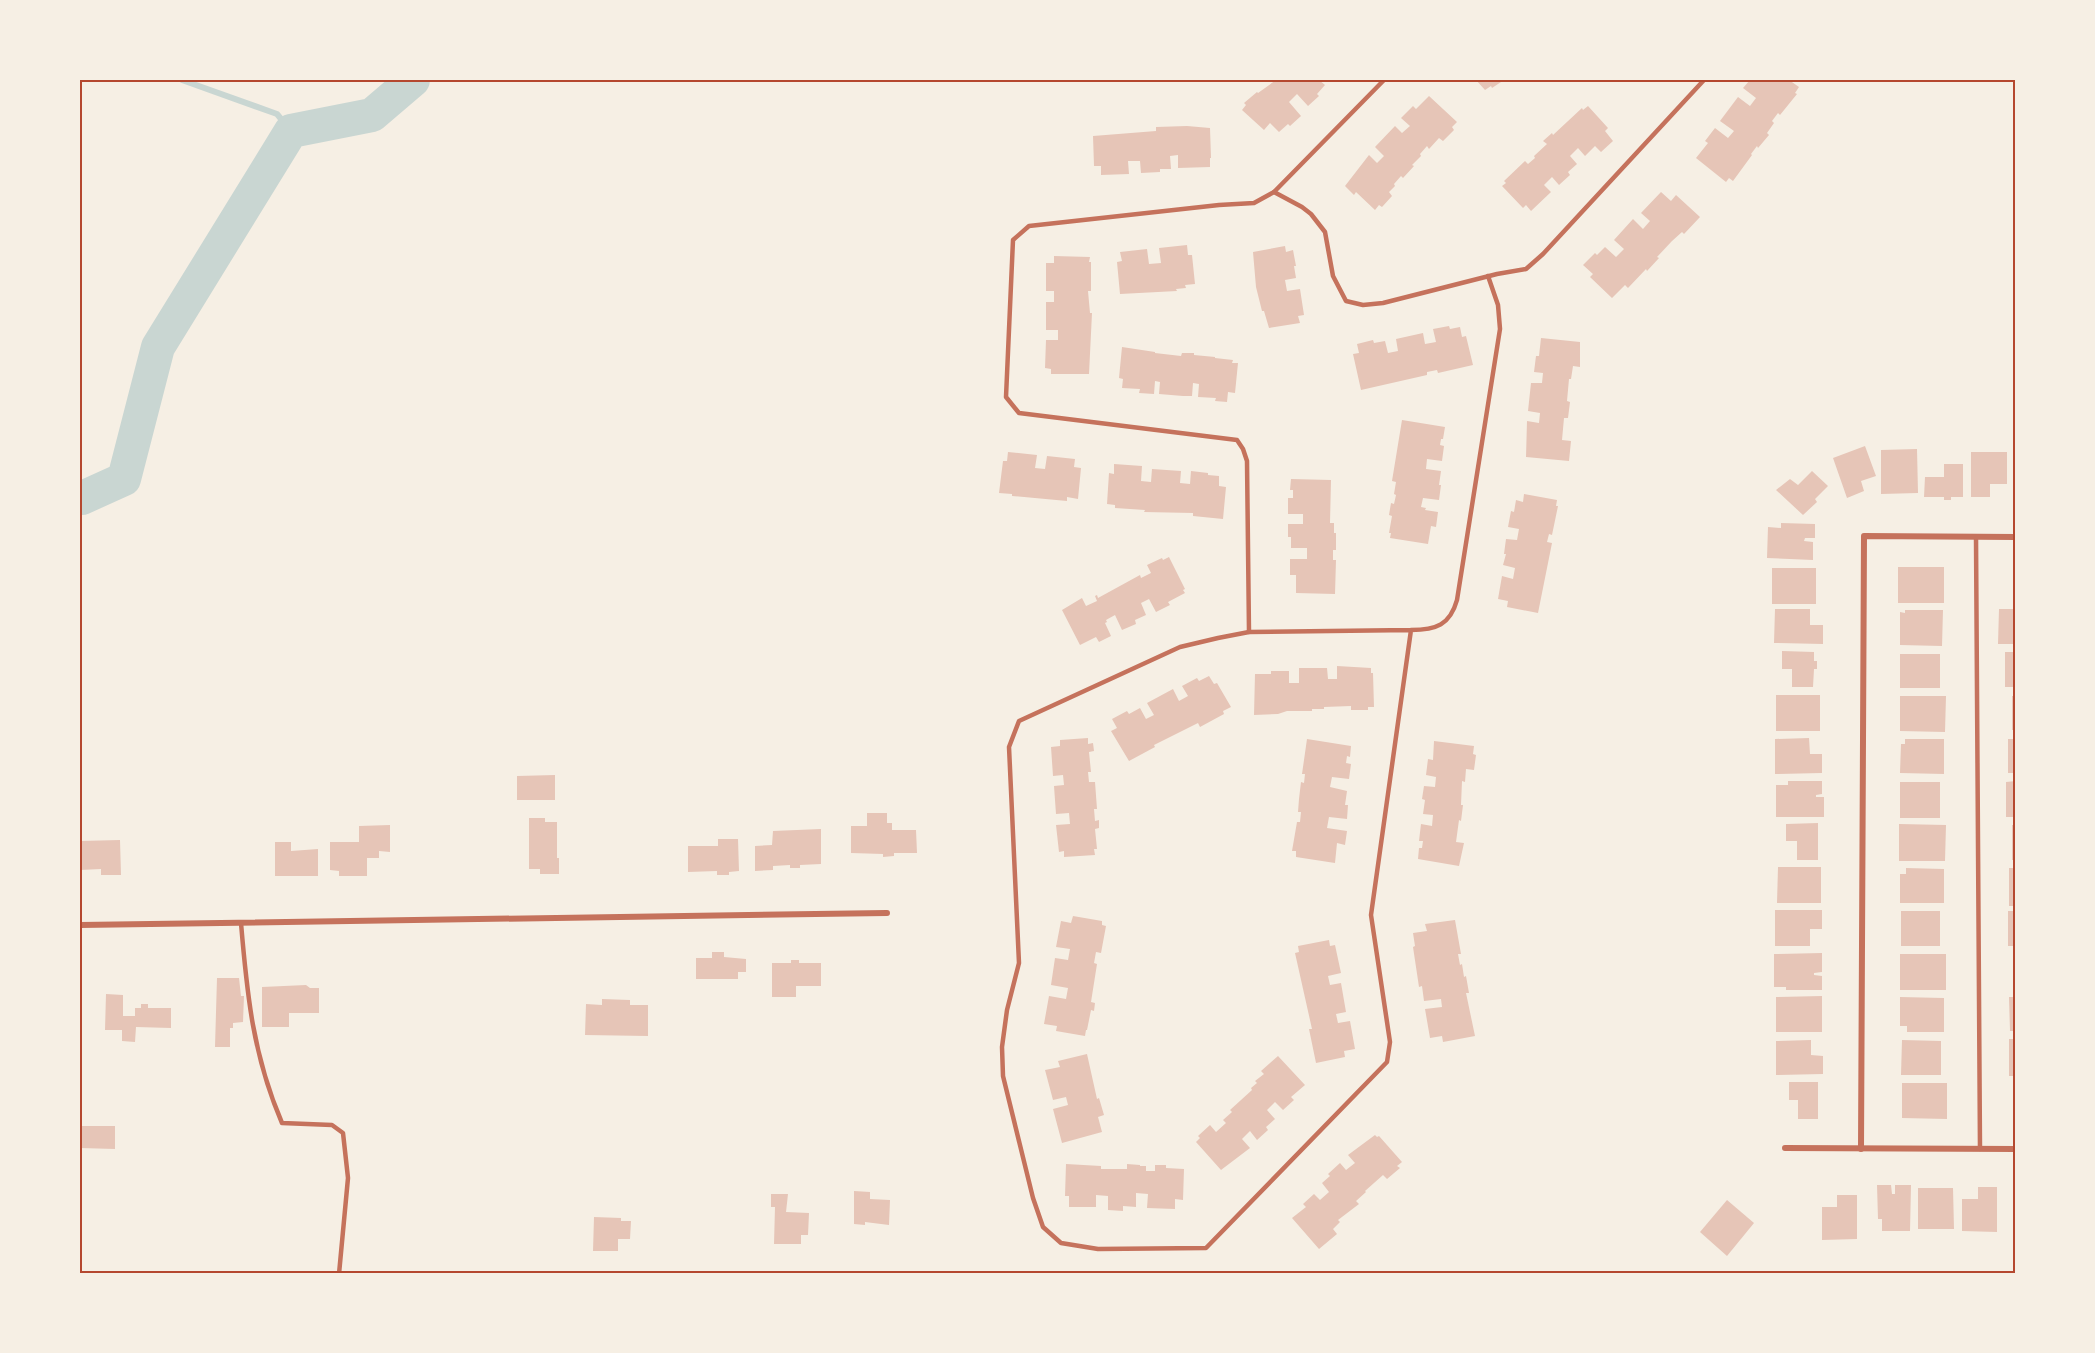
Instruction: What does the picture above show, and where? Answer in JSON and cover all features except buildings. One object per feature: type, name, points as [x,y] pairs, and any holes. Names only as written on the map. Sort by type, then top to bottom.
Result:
[{"type":"street","points":[[1861,1149],[1864,536],[2016,537]]},
{"type":"street","points":[[80,925],[887,912]]},
{"type":"street","points":[[1785,1148],[2016,1149]]},
{"type":"lane","points":[[1248,632],[1247,461],[1243,448],[1237,440],[1019,414],[1006,397],[1013,240],[1029,226],[1254,203],[1274,192],[1384,80]]},
{"type":"lane","points":[[1274,192],[1311,214],[1325,232],[1333,276],[1346,301],[1362,305],[1383,303],[1488,276],[1526,269],[1543,254],[1704,80]]},
{"type":"lane","points":[[1411,630],[1371,915],[1390,1042],[1387,1062],[1206,1248],[1098,1249],[1061,1243],[1043,1227],[1002,1076],[1002,1047],[1006,1019],[1019,963],[1009,747],[1013,734],[1019,721],[1180,647],[1248,632],[1411,630],[1438,627],[1450,618],[1457,600],[1500,329],[1498,305],[1488,276]]},
{"type":"lane","points":[[1976,537],[1980,1149]]},
{"type":"lane","points":[[241,922],[248,1004],[268,1091],[282,1123],[332,1125],[343,1133],[348,1178],[339,1274]]},
{"type":"waterway","points":[[182,80],[277,114],[291,131]]},
{"type":"waterway","points":[[80,498],[124,479],[158,347],[291,131],[372,115],[413,80]]}]
